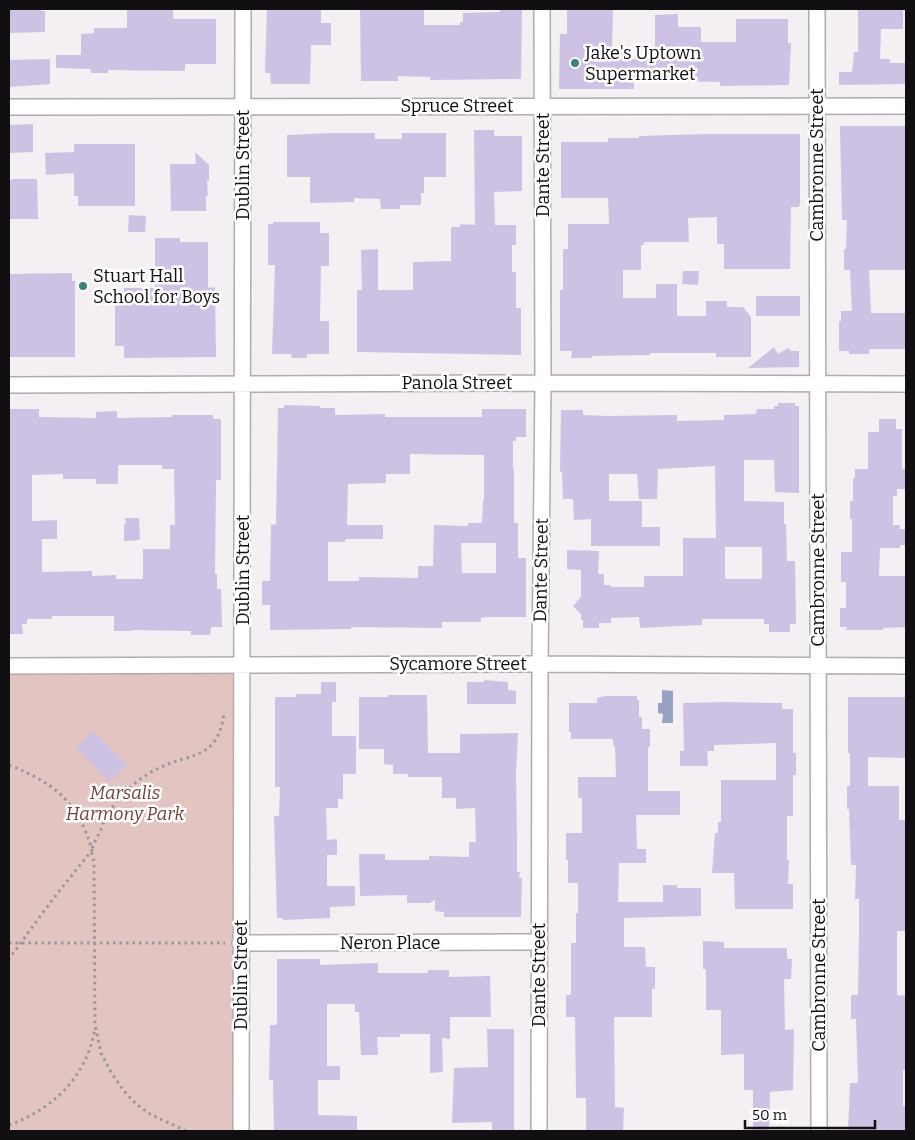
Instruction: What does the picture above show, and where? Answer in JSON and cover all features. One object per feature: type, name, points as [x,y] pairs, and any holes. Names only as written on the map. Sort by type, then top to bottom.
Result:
[{"type":"street","name":"Dublin Street","points":[[241,1131],[235,943],[242,665],[243,9]]},
{"type":"street","name":"Dante Street","points":[[539,1131],[540,664],[544,383],[542,9]]},
{"type":"street","name":"Cambronne Street","points":[[817,9],[819,1131]]},
{"type":"street","name":"Spruce Street","points":[[9,107],[906,106]]},
{"type":"street","name":"Panola Street","points":[[9,385],[906,384]]},
{"type":"street","name":"Sycamore Street","points":[[9,666],[540,664],[906,666]]},
{"type":"street","name":"Neron Place","points":[[235,943],[540,942]]},
{"type":"path","points":[[9,959],[92,850],[104,821],[117,801],[143,777],[159,768],[202,754],[211,746],[219,734],[225,706]]},
{"type":"path","points":[[9,765],[32,774],[50,784],[63,797],[82,822],[92,850],[94,861],[95,1025],[92,1045],[68,1086],[42,1110],[27,1119],[9,1125]]},
{"type":"path","points":[[9,943],[235,943]]},
{"type":"path","points":[[95,1025],[101,1053],[124,1091],[136,1104],[150,1114],[186,1131]]},
{"type":"green space","name":"Marsalis Harmony Park","points":[[243,665],[241,1131],[9,1131],[9,666]]},
{"type":"water","points":[[662,690],[673,691],[673,723],[662,723],[663,714],[658,713],[658,703],[662,703]]},
{"type":"building","points":[[9,9],[41,9],[41,11],[45,11],[45,32],[9,33]]},
{"type":"building","points":[[127,9],[173,9],[173,19],[216,19],[216,64],[185,64],[185,71],[108,70],[108,73],[91,73],[91,69],[56,68],[56,55],[81,55],[81,34],[94,33],[94,28],[127,28]]},
{"type":"building","points":[[267,9],[321,9],[321,23],[331,23],[331,45],[311,45],[310,84],[271,84],[270,73],[265,73]]},
{"type":"building","points":[[360,9],[424,9],[424,25],[460,25],[460,22],[463,22],[463,13],[522,10],[521,79],[430,80],[430,77],[398,76],[398,81],[361,81]]},
{"type":"building","points":[[567,9],[613,9],[612,49],[626,49],[626,59],[655,60],[655,15],[678,14],[678,27],[701,27],[701,42],[736,42],[736,19],[788,19],[788,43],[791,43],[789,85],[720,86],[720,82],[634,80],[634,89],[559,89],[560,34],[567,34]]},
{"type":"building","points":[[858,9],[903,9],[903,29],[881,29],[880,59],[890,59],[890,63],[906,63],[906,84],[839,85],[839,72],[852,72],[854,52],[858,52]]},
{"type":"building","points":[[50,59],[50,84],[9,87],[9,60]]},
{"type":"building","points":[[33,124],[33,152],[9,153],[9,125]]},
{"type":"building","points":[[840,126],[906,126],[906,270],[869,270],[871,313],[906,313],[906,349],[869,349],[869,354],[849,354],[849,351],[839,351],[841,311],[852,311],[850,270],[844,270],[847,220],[842,220]]},
{"type":"building","points":[[474,130],[494,130],[494,136],[522,136],[522,191],[494,192],[495,225],[516,225],[516,245],[512,245],[512,272],[516,272],[516,308],[521,308],[521,355],[357,352],[357,290],[362,290],[361,250],[378,249],[378,290],[413,290],[413,262],[451,261],[451,227],[460,227],[460,224],[475,225]]},
{"type":"building","points":[[375,133],[375,139],[402,139],[402,133],[446,133],[446,177],[424,177],[424,193],[421,193],[421,205],[400,205],[400,209],[381,209],[380,199],[354,198],[354,202],[310,203],[310,177],[287,177],[287,135]]},
{"type":"building","points":[[705,134],[800,134],[800,202],[799,207],[791,207],[790,269],[724,269],[724,244],[717,244],[717,217],[688,218],[689,242],[644,242],[644,245],[641,245],[641,270],[623,270],[623,298],[656,298],[656,284],[677,284],[677,316],[706,316],[706,301],[727,301],[727,307],[743,307],[751,317],[751,357],[716,357],[716,353],[650,353],[650,355],[571,358],[572,351],[560,351],[560,290],[563,290],[563,249],[568,249],[568,224],[609,224],[608,198],[561,198],[561,142],[608,142],[608,138]]},
{"type":"building","points":[[74,144],[135,144],[135,206],[78,206],[78,196],[74,196],[74,173],[46,175],[45,153],[74,152]]},
{"type":"building","points":[[195,152],[209,165],[206,211],[171,211],[170,164],[196,164]]},
{"type":"building","points":[[37,179],[38,219],[9,219],[9,180]]},
{"type":"building","points":[[129,215],[146,216],[145,232],[128,232]]},
{"type":"building","points":[[273,222],[320,222],[320,233],[329,233],[329,266],[321,266],[320,321],[329,321],[329,354],[307,354],[307,358],[292,358],[291,354],[272,354],[275,265],[268,265],[268,224],[273,224]]},
{"type":"building","points":[[155,238],[180,238],[180,242],[208,242],[208,288],[215,287],[216,357],[124,358],[124,346],[115,346],[115,301],[124,301],[124,288],[155,288]]},
{"type":"building","points":[[683,271],[699,271],[698,285],[682,284]]},
{"type":"building","points":[[72,273],[72,281],[75,281],[75,357],[9,357],[9,274]]},
{"type":"building","points":[[756,296],[800,296],[800,316],[756,316]]},
{"type":"building","points":[[774,347],[778,354],[788,348],[791,351],[799,351],[799,367],[748,368]]},
{"type":"building","points":[[778,403],[795,403],[795,406],[799,406],[799,493],[775,492],[774,460],[744,460],[744,501],[784,502],[787,561],[795,561],[796,624],[790,624],[790,632],[769,632],[769,624],[764,624],[764,619],[702,619],[702,625],[640,628],[639,617],[611,618],[611,623],[599,623],[599,628],[583,628],[581,614],[573,606],[581,597],[581,570],[567,569],[567,550],[599,551],[598,574],[604,574],[604,585],[611,585],[611,587],[644,587],[644,576],[683,576],[683,538],[716,538],[715,466],[658,469],[657,499],[639,499],[637,474],[609,474],[609,501],[642,501],[642,527],[660,527],[660,546],[591,546],[591,519],[574,520],[573,499],[563,499],[562,472],[560,472],[561,410],[583,410],[583,415],[677,415],[677,421],[724,420],[724,415],[756,414],[757,409],[774,409],[774,406],[778,406]],"holes":[[[725,547],[762,547],[762,579],[725,579]]]},
{"type":"building","points":[[284,405],[320,406],[320,408],[335,408],[335,415],[385,414],[385,417],[482,417],[482,409],[526,409],[526,437],[516,437],[516,441],[513,441],[513,469],[514,523],[518,523],[518,558],[526,558],[526,617],[487,617],[481,618],[481,622],[442,622],[442,628],[351,627],[351,629],[270,630],[270,605],[262,605],[262,581],[270,581],[271,525],[276,524],[278,408],[284,408]],"holes":[[[410,454],[484,455],[482,523],[468,523],[468,526],[434,525],[433,566],[418,566],[418,578],[359,577],[359,581],[328,581],[328,542],[345,542],[345,539],[383,539],[383,525],[347,525],[348,484],[386,483],[386,474],[410,474]],[[461,543],[496,543],[496,573],[462,573]]]},
{"type":"building","points":[[9,409],[39,409],[39,417],[96,418],[96,412],[117,411],[117,418],[213,415],[213,419],[221,419],[221,480],[216,480],[215,574],[217,574],[217,589],[221,589],[222,627],[211,627],[210,635],[191,635],[191,631],[114,631],[114,616],[52,616],[52,619],[27,619],[27,624],[22,624],[23,634],[9,634]],"holes":[[[118,465],[162,465],[162,469],[174,469],[175,525],[170,525],[170,549],[143,549],[143,579],[116,579],[116,575],[92,576],[92,571],[42,572],[42,539],[57,539],[57,520],[32,521],[32,475],[63,474],[63,479],[96,479],[96,484],[118,484]]]},
{"type":"building","points":[[879,419],[896,419],[896,429],[902,429],[902,469],[906,469],[906,489],[897,489],[897,496],[893,496],[893,525],[900,525],[899,529],[906,529],[905,545],[900,545],[900,548],[880,548],[879,576],[906,576],[906,627],[883,628],[883,630],[846,630],[847,627],[840,627],[840,608],[846,608],[846,582],[841,582],[841,552],[852,552],[850,501],[853,501],[853,478],[855,478],[855,469],[868,469],[868,432],[879,432]]},
{"type":"building","points":[[125,518],[139,518],[140,540],[124,541]]},
{"type":"building","points":[[484,680],[508,682],[508,690],[516,691],[516,704],[467,704],[467,682],[484,682]]},
{"type":"building","points":[[321,682],[336,682],[336,702],[332,702],[332,736],[356,736],[356,774],[343,774],[343,799],[338,799],[338,808],[326,808],[327,840],[337,839],[337,855],[327,855],[327,886],[355,886],[355,906],[330,907],[330,918],[283,920],[283,918],[277,918],[274,816],[279,816],[280,787],[275,787],[275,697],[296,697],[296,694],[321,694]]},
{"type":"building","points":[[388,695],[427,695],[428,753],[460,753],[460,734],[518,733],[516,774],[517,872],[520,872],[519,878],[522,878],[521,917],[444,917],[444,912],[435,911],[435,900],[429,903],[407,903],[407,895],[360,896],[359,854],[385,854],[385,860],[429,860],[429,856],[469,857],[469,842],[476,842],[475,808],[456,809],[456,798],[442,798],[442,777],[408,777],[408,774],[393,774],[393,765],[384,764],[384,749],[359,749],[359,697],[388,697]]},
{"type":"building","points":[[605,696],[637,696],[637,700],[639,700],[639,717],[642,717],[642,729],[650,729],[648,791],[680,791],[680,815],[636,815],[637,849],[646,849],[646,863],[619,863],[618,902],[663,902],[663,885],[677,885],[677,888],[701,888],[701,916],[624,918],[624,947],[645,947],[646,967],[655,967],[655,989],[652,989],[652,1017],[614,1017],[615,1107],[624,1108],[623,1131],[586,1131],[586,1098],[576,1098],[575,1017],[566,1017],[566,995],[571,995],[571,943],[576,943],[578,883],[568,883],[566,833],[582,833],[582,798],[578,798],[578,777],[616,777],[615,746],[613,746],[613,739],[571,739],[571,732],[569,732],[569,703],[597,703],[597,698]]},
{"type":"building","points":[[848,697],[906,697],[906,758],[868,757],[868,786],[899,786],[899,820],[906,820],[906,931],[897,931],[897,995],[906,996],[906,1070],[903,1070],[903,1106],[906,1106],[906,1131],[848,1131],[850,1083],[858,1083],[856,1019],[851,1019],[851,995],[858,995],[859,899],[855,899],[856,865],[851,865],[849,809],[847,809],[847,786],[850,786]]},
{"type":"building","points":[[683,703],[782,703],[782,709],[793,709],[793,753],[796,753],[796,775],[793,775],[793,816],[787,816],[787,860],[789,860],[788,884],[793,884],[793,909],[735,909],[734,873],[712,873],[715,833],[718,833],[718,822],[721,822],[721,780],[776,780],[776,743],[714,745],[714,751],[707,751],[708,766],[680,766],[680,751],[684,751]]},
{"type":"building","points":[[93,731],[127,765],[109,782],[76,748]]},
{"type":"building","points":[[703,941],[724,942],[724,948],[787,948],[787,959],[792,959],[791,979],[784,979],[785,1030],[794,1029],[793,1090],[770,1092],[769,1131],[753,1131],[753,1090],[744,1090],[744,1054],[721,1055],[721,1010],[706,1010],[706,969],[703,969]]},
{"type":"building","points":[[277,959],[320,959],[320,965],[378,963],[378,973],[428,973],[428,970],[449,970],[449,977],[490,976],[491,1017],[450,1017],[450,1039],[442,1038],[443,1072],[430,1073],[430,1034],[400,1034],[400,1037],[377,1037],[378,1055],[361,1055],[359,1012],[355,1012],[355,1004],[327,1004],[327,1066],[340,1066],[340,1080],[318,1080],[318,1115],[357,1116],[357,1131],[274,1131],[273,1080],[269,1080],[270,1025],[276,1025],[277,1022]]},
{"type":"building","points":[[487,1029],[514,1029],[514,1131],[492,1131],[492,1122],[452,1123],[454,1068],[488,1067]]},
{"type":"place","name":"Jake's Uptown Supermarket","points":[[575,63]]},
{"type":"place","name":"Stuart Hall School for Boys","points":[[83,286]]}]
